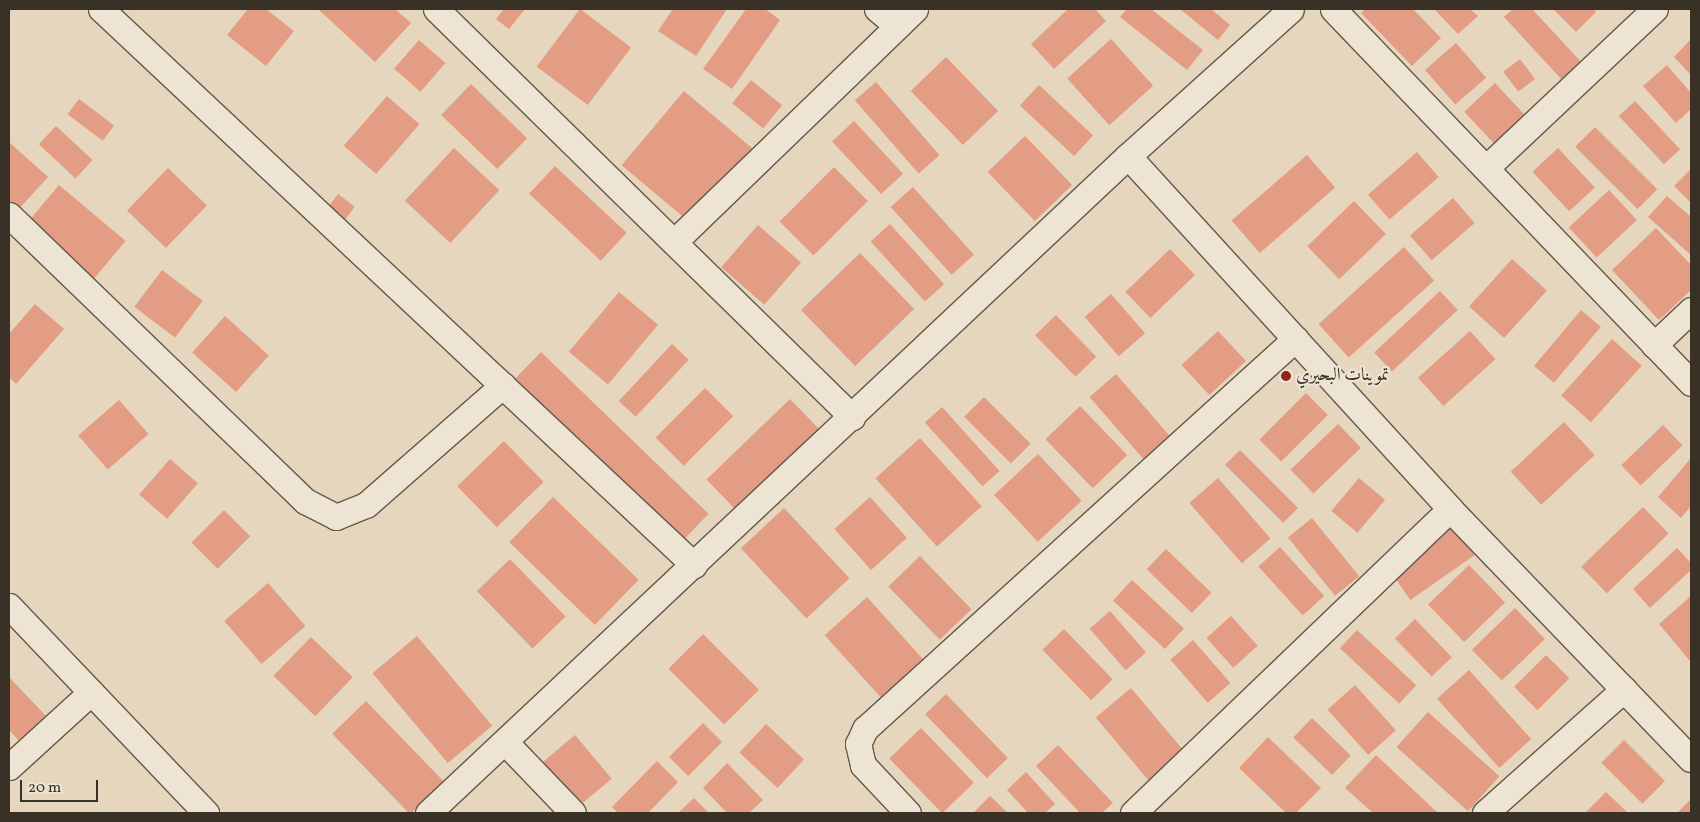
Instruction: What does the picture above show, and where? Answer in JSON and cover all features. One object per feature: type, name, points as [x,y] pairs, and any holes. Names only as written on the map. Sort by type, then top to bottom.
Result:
[{"type":"street","points":[[102,9],[694,565]]},
{"type":"street","points":[[436,9],[852,417]]},
{"type":"street","points":[[877,9],[897,26]]},
{"type":"street","points":[[674,242],[915,9]]},
{"type":"street","points":[[428,813],[1128,156],[1291,9]]},
{"type":"street","points":[[1333,9],[1691,383]]},
{"type":"street","points":[[1486,168],[1655,9]]},
{"type":"street","points":[[1128,156],[1450,509],[1691,759]]},
{"type":"street","points":[[9,215],[305,501],[336,517],[366,505],[502,385]]},
{"type":"street","points":[[1654,345],[1691,310]]},
{"type":"street","points":[[908,813],[863,765],[858,744],[865,729],[1295,339]]},
{"type":"street","points":[[1134,813],[1450,509]]},
{"type":"street","points":[[9,606],[206,813]]},
{"type":"street","points":[[1485,813],[1624,689]]},
{"type":"street","points":[[9,767],[91,692]]},
{"type":"street","points":[[505,742],[573,813]]},
{"type":"building","points":[[248,9],[266,9],[294,31],[266,66],[227,35]]},
{"type":"building","points":[[318,9],[395,9],[411,23],[375,62]]},
{"type":"building","points":[[504,9],[525,9],[509,29],[496,19]]},
{"type":"building","points":[[580,9],[631,48],[588,105],[537,67]]},
{"type":"building","points":[[673,9],[727,9],[696,56],[658,31]]},
{"type":"building","points":[[746,9],[765,9],[780,20],[732,89],[703,69]]},
{"type":"building","points":[[1068,9],[1095,9],[1106,21],[1054,69],[1031,44]]},
{"type":"building","points":[[1127,9],[1151,9],[1203,50],[1187,70],[1120,17]]},
{"type":"building","points":[[1180,9],[1211,9],[1230,25],[1218,40]]},
{"type":"building","points":[[1365,9],[1413,9],[1441,38],[1412,66],[1361,13]]},
{"type":"building","points":[[1434,9],[1470,9],[1478,16],[1458,34]]},
{"type":"building","points":[[1513,9],[1532,9],[1583,64],[1564,82],[1504,17]]},
{"type":"building","points":[[1553,9],[1593,9],[1596,12],[1576,32]]},
{"type":"building","points":[[1111,39],[1153,86],[1109,125],[1067,78]]},
{"type":"building","points":[[1691,39],[1691,75],[1674,57]]},
{"type":"building","points":[[419,40],[445,63],[420,92],[394,69]]},
{"type":"building","points":[[1456,43],[1486,78],[1455,105],[1425,70]]},
{"type":"building","points":[[946,57],[998,111],[963,145],[911,91]]},
{"type":"building","points":[[1520,59],[1535,79],[1518,92],[1503,72]]},
{"type":"building","points":[[1667,65],[1691,93],[1691,109],[1676,123],[1643,86]]},
{"type":"building","points":[[751,80],[782,105],[763,128],[732,103]]},
{"type":"building","points":[[876,82],[940,155],[919,174],[855,100]]},
{"type":"building","points":[[1495,83],[1529,120],[1498,148],[1464,112]]},
{"type":"building","points":[[471,84],[527,138],[497,169],[441,115]]},
{"type":"building","points":[[1039,85],[1093,135],[1074,156],[1020,105]]},
{"type":"building","points":[[684,91],[752,148],[690,223],[622,165]]},
{"type":"building","points":[[387,96],[419,124],[376,174],[344,146]]},
{"type":"building","points":[[79,99],[114,125],[103,141],[68,114]]},
{"type":"building","points":[[1635,101],[1680,149],[1664,164],[1619,116]]},
{"type":"building","points":[[854,121],[903,174],[881,194],[832,141]]},
{"type":"building","points":[[56,126],[93,160],[76,178],[39,144]]},
{"type":"building","points":[[1595,127],[1657,189],[1637,209],[1575,147]]},
{"type":"building","points":[[1025,136],[1072,185],[1035,221],[988,172]]},
{"type":"building","points":[[9,142],[48,177],[18,210],[9,201]]},
{"type":"building","points":[[454,148],[499,190],[450,243],[405,201]]},
{"type":"building","points":[[1558,148],[1595,187],[1569,211],[1532,172]]},
{"type":"building","points":[[1417,152],[1439,177],[1390,220],[1368,195]]},
{"type":"building","points":[[1307,155],[1335,187],[1260,253],[1232,221]]},
{"type":"building","points":[[555,166],[627,233],[601,261],[529,194]]},
{"type":"building","points":[[834,167],[868,201],[813,255],[780,221]]},
{"type":"building","points":[[168,168],[207,206],[166,248],[127,210]]},
{"type":"building","points":[[1691,169],[1691,203],[1674,186]]},
{"type":"building","points":[[59,185],[126,241],[94,278],[28,223]]},
{"type":"building","points":[[913,187],[974,255],[952,275],[891,207]]},
{"type":"building","points":[[1609,190],[1637,220],[1597,257],[1569,228]]},
{"type":"building","points":[[338,194],[355,207],[339,227],[322,215]]},
{"type":"building","points":[[1667,196],[1691,217],[1691,255],[1648,217]]},
{"type":"building","points":[[1453,198],[1475,223],[1432,260],[1410,235]]},
{"type":"building","points":[[1354,201],[1386,234],[1339,279],[1307,246]]},
{"type":"building","points":[[890,224],[944,284],[925,302],[871,241]]},
{"type":"building","points":[[758,225],[801,262],[764,305],[721,267]]},
{"type":"building","points":[[1656,228],[1691,265],[1691,290],[1659,320],[1612,270]]},
{"type":"building","points":[[1404,247],[1434,280],[1349,357],[1319,324]]},
{"type":"building","points":[[1170,249],[1195,275],[1150,318],[1125,292]]},
{"type":"building","points":[[860,253],[914,309],[855,366],[801,310]]},
{"type":"building","points":[[1512,259],[1547,290],[1504,338],[1469,307]]},
{"type":"building","points":[[162,270],[203,301],[175,337],[134,307]]},
{"type":"building","points":[[1440,291],[1458,310],[1392,371],[1374,352]]},
{"type":"building","points":[[619,292],[658,325],[608,385],[569,352]]},
{"type":"building","points":[[1111,294],[1145,333],[1119,356],[1085,317]]},
{"type":"building","points":[[35,304],[64,329],[16,384],[9,377],[9,334]]},
{"type":"building","points":[[1581,310],[1601,327],[1554,383],[1534,366]]},
{"type":"building","points":[[1056,315],[1096,357],[1075,377],[1035,335]]},
{"type":"building","points":[[225,316],[269,355],[236,392],[192,352]]},
{"type":"building","points":[[1218,331],[1246,361],[1209,395],[1181,365]]},
{"type":"building","points":[[1470,331],[1495,359],[1443,406],[1418,378]]},
{"type":"building","points":[[1612,339],[1642,366],[1591,422],[1561,395]]},
{"type":"building","points":[[672,344],[689,360],[636,417],[619,401]]},
{"type":"building","points":[[541,352],[709,514],[677,546],[510,384]]},
{"type":"building","points":[[1116,374],[1174,440],[1147,463],[1090,397]]},
{"type":"building","points":[[705,388],[733,416],[684,466],[656,437]]},
{"type":"building","points":[[1306,393],[1328,415],[1281,462],[1259,440]]},
{"type":"building","points":[[984,397],[1031,444],[1011,463],[964,417]]},
{"type":"building","points":[[790,399],[821,431],[738,512],[707,480]]},
{"type":"building","points":[[119,400],[149,434],[108,469],[78,435]]},
{"type":"building","points":[[1080,406],[1127,455],[1093,488],[1045,439]]},
{"type":"building","points":[[942,407],[1000,471],[982,486],[925,422]]},
{"type":"building","points":[[1564,422],[1595,455],[1541,505],[1511,472]]},
{"type":"building","points":[[1338,424],[1361,448],[1313,494],[1291,470]]},
{"type":"building","points":[[1663,425],[1682,445],[1641,485],[1621,465]]},
{"type":"building","points":[[920,438],[982,506],[937,547],[875,478]]},
{"type":"building","points":[[504,441],[544,482],[497,527],[457,486]]},
{"type":"building","points":[[1240,450],[1298,508],[1283,523],[1225,465]]},
{"type":"building","points":[[1038,454],[1082,501],[1038,542],[994,495]]},
{"type":"building","points":[[1691,458],[1691,506],[1681,518],[1658,497]]},
{"type":"building","points":[[170,459],[198,483],[167,519],[139,494]]},
{"type":"building","points":[[1218,478],[1270,538],[1242,563],[1189,503]]},
{"type":"building","points":[[1359,478],[1385,500],[1357,533],[1331,511]]},
{"type":"building","points":[[553,497],[639,580],[595,625],[509,542]]},
{"type":"building","points":[[870,497],[907,538],[871,570],[834,529]]},
{"type":"building","points":[[1643,507],[1669,534],[1607,593],[1581,567]]},
{"type":"building","points":[[784,508],[849,578],[806,618],[741,548]]},
{"type":"building","points":[[224,510],[250,536],[218,569],[191,543]]},
{"type":"building","points":[[1312,518],[1359,576],[1335,596],[1288,538]]},
{"type":"building","points":[[1455,526],[1475,555],[1410,600],[1390,571]]},
{"type":"building","points":[[1280,547],[1324,596],[1303,615],[1258,566]]},
{"type":"building","points":[[1677,548],[1691,563],[1691,570],[1650,608],[1633,589]]},
{"type":"building","points":[[1166,549],[1211,593],[1192,613],[1147,569]]},
{"type":"building","points":[[920,556],[971,609],[940,640],[888,587]]},
{"type":"building","points":[[510,559],[566,617],[532,649],[477,591]]},
{"type":"building","points":[[1469,565],[1505,602],[1464,642],[1428,605]]},
{"type":"building","points":[[1132,580],[1184,628],[1165,649],[1113,600]]},
{"type":"building","points":[[268,583],[305,626],[262,664],[224,621]]},
{"type":"building","points":[[1691,596],[1691,659],[1690,661],[1659,624]]},
{"type":"building","points":[[867,597],[925,661],[882,699],[825,635]]},
{"type":"building","points":[[1515,608],[1545,639],[1502,681],[1472,650]]},
{"type":"building","points":[[1110,611],[1146,653],[1126,670],[1090,629]]},
{"type":"building","points":[[1231,616],[1258,646],[1233,668],[1206,638]]},
{"type":"building","points":[[1415,619],[1452,657],[1432,677],[1395,638]]},
{"type":"building","points":[[1064,629],[1113,679],[1091,700],[1042,650]]},
{"type":"building","points":[[1357,630],[1416,685],[1399,704],[1340,648]]},
{"type":"building","points":[[703,634],[759,690],[724,725],[668,669]]},
{"type":"building","points":[[417,636],[492,726],[448,763],[373,673]]},
{"type":"building","points":[[311,637],[353,677],[315,716],[273,676]]},
{"type":"building","points":[[1193,640],[1230,683],[1208,703],[1170,660]]},
{"type":"building","points":[[1546,655],[1569,678],[1538,710],[1514,687]]},
{"type":"building","points":[[1469,670],[1531,739],[1499,768],[1437,699]]},
{"type":"building","points":[[9,677],[47,717],[21,743],[9,730]]},
{"type":"building","points":[[1355,685],[1396,730],[1368,755],[1328,710]]},
{"type":"building","points":[[1131,688],[1186,753],[1150,783],[1096,718]]},
{"type":"building","points":[[946,694],[1008,758],[987,778],[925,714]]},
{"type":"building","points":[[366,701],[444,782],[411,813],[409,813],[332,734]]},
{"type":"building","points":[[1428,712],[1499,776],[1468,811],[1397,747]]},
{"type":"building","points":[[1312,718],[1351,756],[1332,775],[1293,737]]},
{"type":"building","points":[[703,723],[722,742],[688,776],[669,757]]},
{"type":"building","points":[[766,724],[804,759],[777,788],[739,753]]},
{"type":"building","points":[[921,728],[974,783],[942,813],[889,759]]},
{"type":"building","points":[[575,735],[612,779],[579,806],[542,763]]},
{"type":"building","points":[[1268,737],[1321,788],[1296,813],[1286,813],[1239,768]]},
{"type":"building","points":[[1624,740],[1665,781],[1642,804],[1601,763]]},
{"type":"building","points":[[1058,745],[1113,803],[1102,813],[1080,813],[1036,766]]},
{"type":"building","points":[[1376,755],[1438,813],[1373,813],[1345,788]]},
{"type":"building","points":[[657,761],[678,782],[648,813],[618,813],[612,807]]},
{"type":"building","points":[[727,763],[763,800],[749,813],[727,813],[703,788]]},
{"type":"building","points":[[1026,772],[1055,804],[1045,813],[1028,813],[1007,790]]},
{"type":"building","points":[[1606,792],[1628,813],[1585,813]]},
{"type":"building","points":[[990,796],[1008,813],[973,813]]},
{"type":"building","points":[[694,798],[709,813],[678,813]]},
{"type":"building","points":[[1691,799],[1691,813],[1677,813]]},
{"type":"place","name":"تموينات البحيري","points":[[1286,376]]}]
